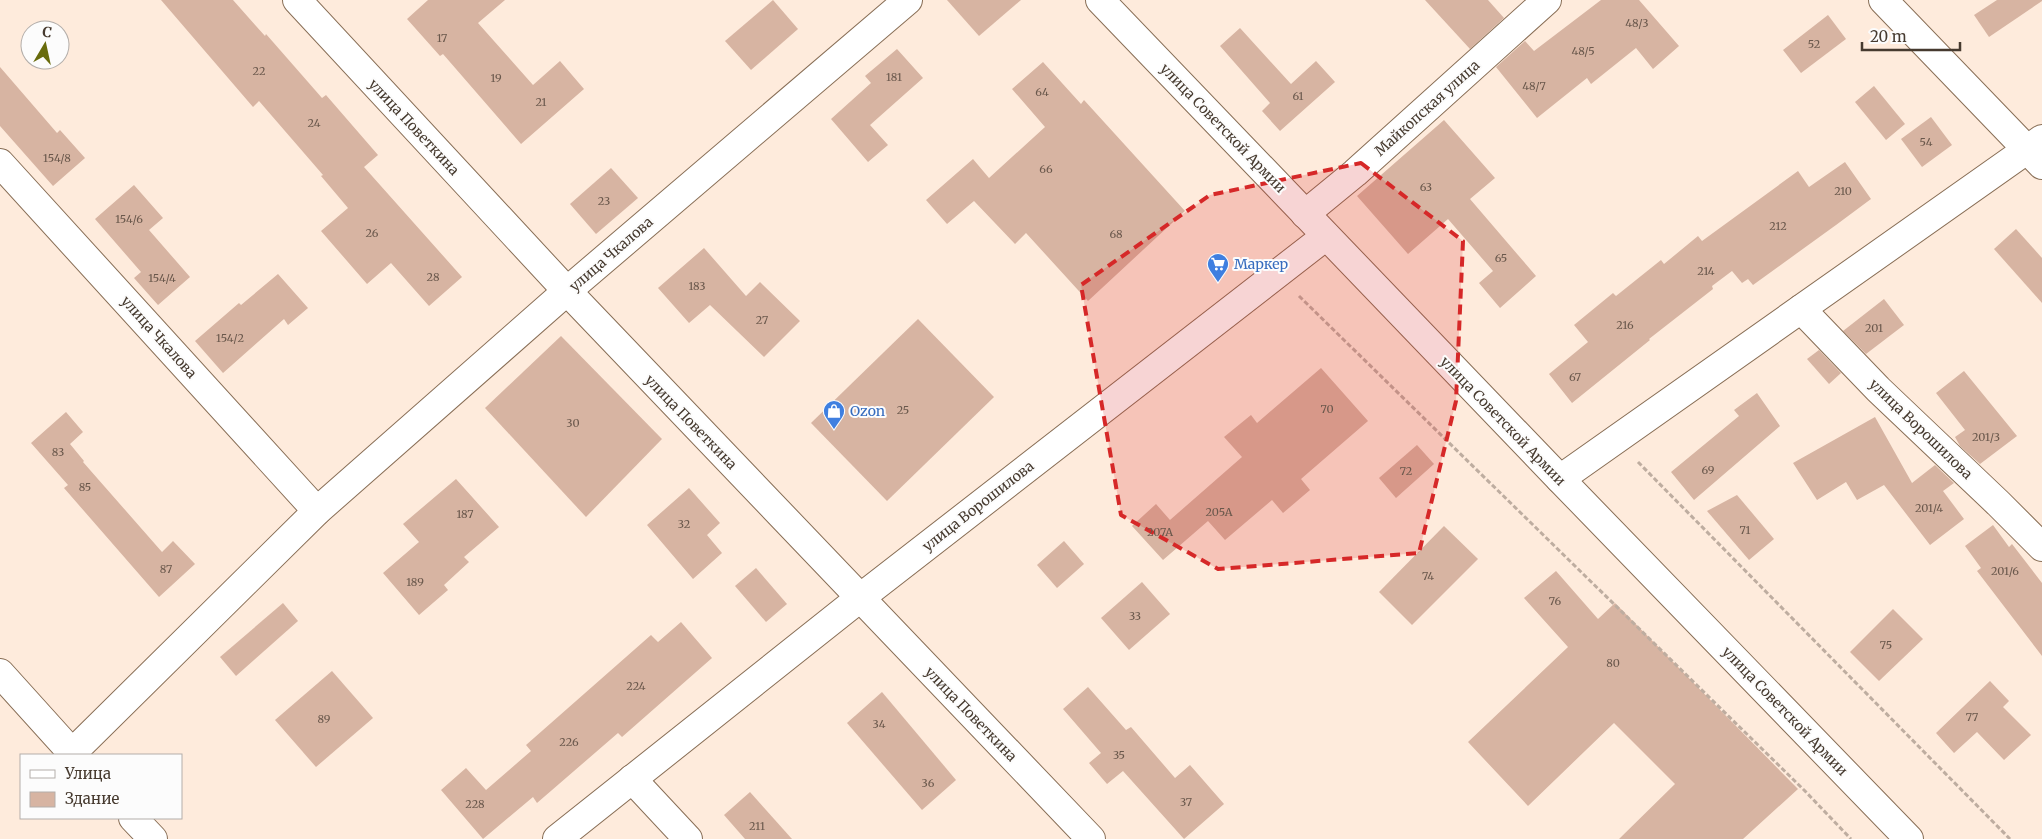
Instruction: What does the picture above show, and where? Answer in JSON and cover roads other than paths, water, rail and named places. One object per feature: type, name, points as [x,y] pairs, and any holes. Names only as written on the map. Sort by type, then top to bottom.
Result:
[{"type":"street","name":"улица Поветкина","points":[[297,0],[567,291],[1091,839]]},
{"type":"street","name":"улица Чкалова","points":[[73,754],[317,511],[567,291],[908,0]]},
{"type":"street","name":"улица Советской Армии","points":[[1100,0],[1560,480],[1909,839]]},
{"type":"street","name":"Майкопская улица","points":[[1305,214],[1355,173],[1547,0]]},
{"type":"street","points":[[1560,480],[1801,309],[2037,151],[1883,0]]},
{"type":"street","name":"улица Чкалова","points":[[0,163],[317,511]]},
{"type":"street","name":"улица Ворошилова","points":[[557,839],[860,598],[1326,236]]},
{"type":"street","name":"улица Ворошилова","points":[[1801,309],[1878,390],[2042,547]]},
{"type":"street","points":[[0,673],[73,754]]},
{"type":"street","points":[[632,779],[688,839]]},
{"type":"street","points":[[134,819],[153,839]]},
{"type":"place","name":"Маркер","points":[[1218,283]]},
{"type":"place","name":"Ozon","points":[[834,430]]}]
